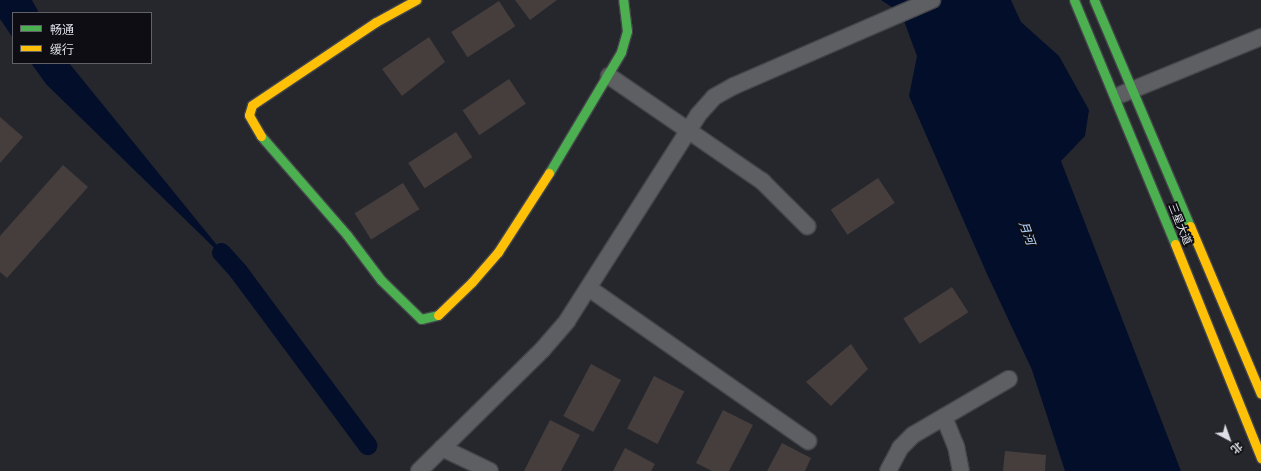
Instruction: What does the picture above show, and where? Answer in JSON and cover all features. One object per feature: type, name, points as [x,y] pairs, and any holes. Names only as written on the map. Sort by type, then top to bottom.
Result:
[{"type":"street","points":[[416,0],[376,22],[252,105],[249,115],[254,128],[347,235],[382,280],[421,319],[440,314],[498,252],[609,76],[621,52],[627,31],[623,0]]},
{"type":"street","points":[[418,471],[543,350],[590,289],[689,131],[714,98],[734,86],[932,0]]},
{"type":"street","name":"三星大道","points":[[1074,0],[1116,97],[1261,458]]},
{"type":"street","name":"三星大道","points":[[1094,0],[1261,394]]},
{"type":"street","points":[[1116,97],[1261,37]]},
{"type":"street","points":[[609,76],[762,181],[807,226]]},
{"type":"street","points":[[590,289],[808,441]]},
{"type":"street","points":[[888,471],[900,448],[913,435],[1009,379]]},
{"type":"street","points":[[944,417],[956,446],[961,471]]},
{"type":"street","points":[[442,448],[490,471]]},
{"type":"water","points":[[0,0],[32,0],[38,12],[12,12],[12,37],[0,19]]},
{"type":"water","name":"月河","points":[[881,0],[1011,0],[1021,22],[1059,56],[1089,110],[1085,136],[1061,161],[1181,471],[1065,471],[1032,370],[987,274],[909,96],[917,56],[901,13]]},
{"type":"water","points":[[32,64],[70,64],[238,271],[46,84]]},
{"type":"building","points":[[515,0],[557,0],[530,20]]},
{"type":"building","points":[[499,1],[515,26],[468,57],[451,32]]},
{"type":"building","points":[[429,37],[445,62],[402,96],[382,69]]},
{"type":"building","points":[[509,79],[526,104],[479,135],[463,110]]},
{"type":"building","points":[[0,117],[23,137],[0,163]]},
{"type":"building","points":[[456,132],[472,157],[425,188],[408,163]]},
{"type":"building","points":[[63,165],[88,187],[7,278],[0,272],[0,236]]},
{"type":"building","points":[[878,178],[895,203],[848,235],[831,210]]},
{"type":"building","points":[[403,183],[419,209],[371,239],[355,213]]},
{"type":"building","points":[[952,287],[968,312],[920,344],[903,319]]},
{"type":"building","points":[[851,344],[868,369],[831,406],[806,382]]},
{"type":"building","points":[[591,364],[621,380],[593,432],[563,416]]},
{"type":"building","points":[[654,376],[684,391],[658,444],[627,429]]},
{"type":"building","points":[[723,410],[753,425],[729,471],[712,471],[696,463]]},
{"type":"building","points":[[550,420],[580,435],[561,471],[524,471]]},
{"type":"building","points":[[782,443],[811,458],[805,471],[767,471]]},
{"type":"building","points":[[625,448],[655,464],[651,471],[613,471]]},
{"type":"building","points":[[1005,451],[1046,455],[1045,471],[1003,471]]},
{"type":"waterway","points":[[221,252],[238,271],[367,445]]},
{"type":"traffic: fast","points":[[549,173],[621,52],[627,31],[623,0]]},
{"type":"traffic: fast","points":[[1074,0],[1175,244]]},
{"type":"traffic: fast","points":[[1094,0],[1190,226]]},
{"type":"traffic: fast","points":[[261,136],[347,235],[381,280],[421,319],[438,315]]},
{"type":"traffic: slow","points":[[261,136],[249,115],[252,105],[376,22],[416,0]]},
{"type":"traffic: slow","points":[[438,315],[472,282],[498,252],[549,173]]},
{"type":"traffic: slow","points":[[1190,226],[1261,394]]},
{"type":"traffic: slow","points":[[1175,244],[1261,458]]}]
